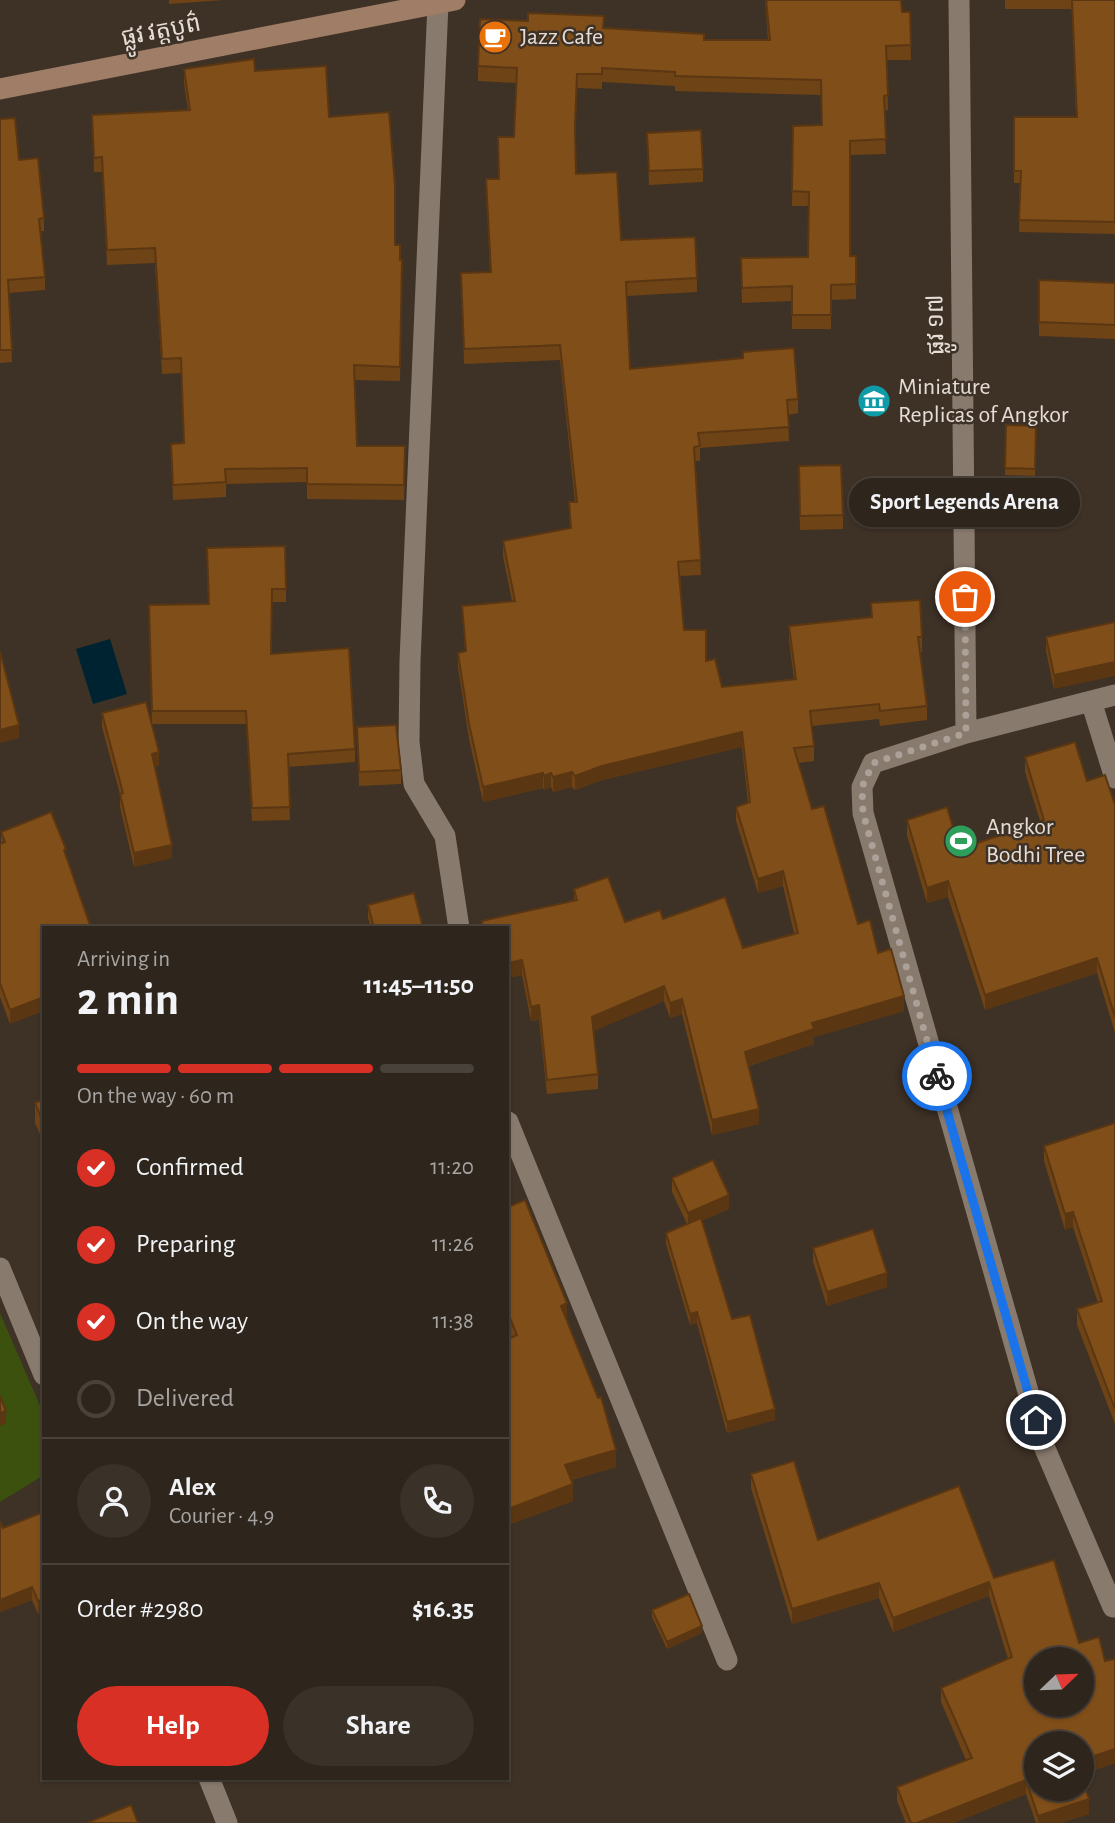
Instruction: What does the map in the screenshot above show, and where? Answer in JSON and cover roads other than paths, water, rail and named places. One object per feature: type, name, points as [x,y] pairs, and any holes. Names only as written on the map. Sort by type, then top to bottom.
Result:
[{"type":"street","name":"ផ្លូវ ១៧","points":[[959,0],[966,733]]},
{"type":"street","points":[[444,1],[410,661],[409,742],[414,784],[445,836],[459,926]]},
{"type":"street","name":"ផ្លូវ វត្តបូព៌","points":[[0,89],[444,1]]},
{"type":"street","points":[[1113,1607],[1043,1444],[863,813],[862,787],[873,763],[966,733],[1115,695]]},
{"type":"street","points":[[1091,701],[1115,778]]},
{"type":"street","points":[[509,1124],[727,1660]]},
{"type":"street","points":[[0,1268],[42,1370]]},
{"type":"street","points":[[210,1780],[227,1823]]},
{"type":"water","points":[[110,639],[127,694],[93,704],[76,649]]},
{"type":"place","name":"Jazz Cafe","points":[[495,37]]},
{"type":"place","name":"Miniature Replicas of Angkor","points":[[874,401]]},
{"type":"place","name":"Sport Legends Arena","points":[[965,597]]},
{"type":"place","name":"Angkor Bodhi Tree","points":[[961,841]]}]
